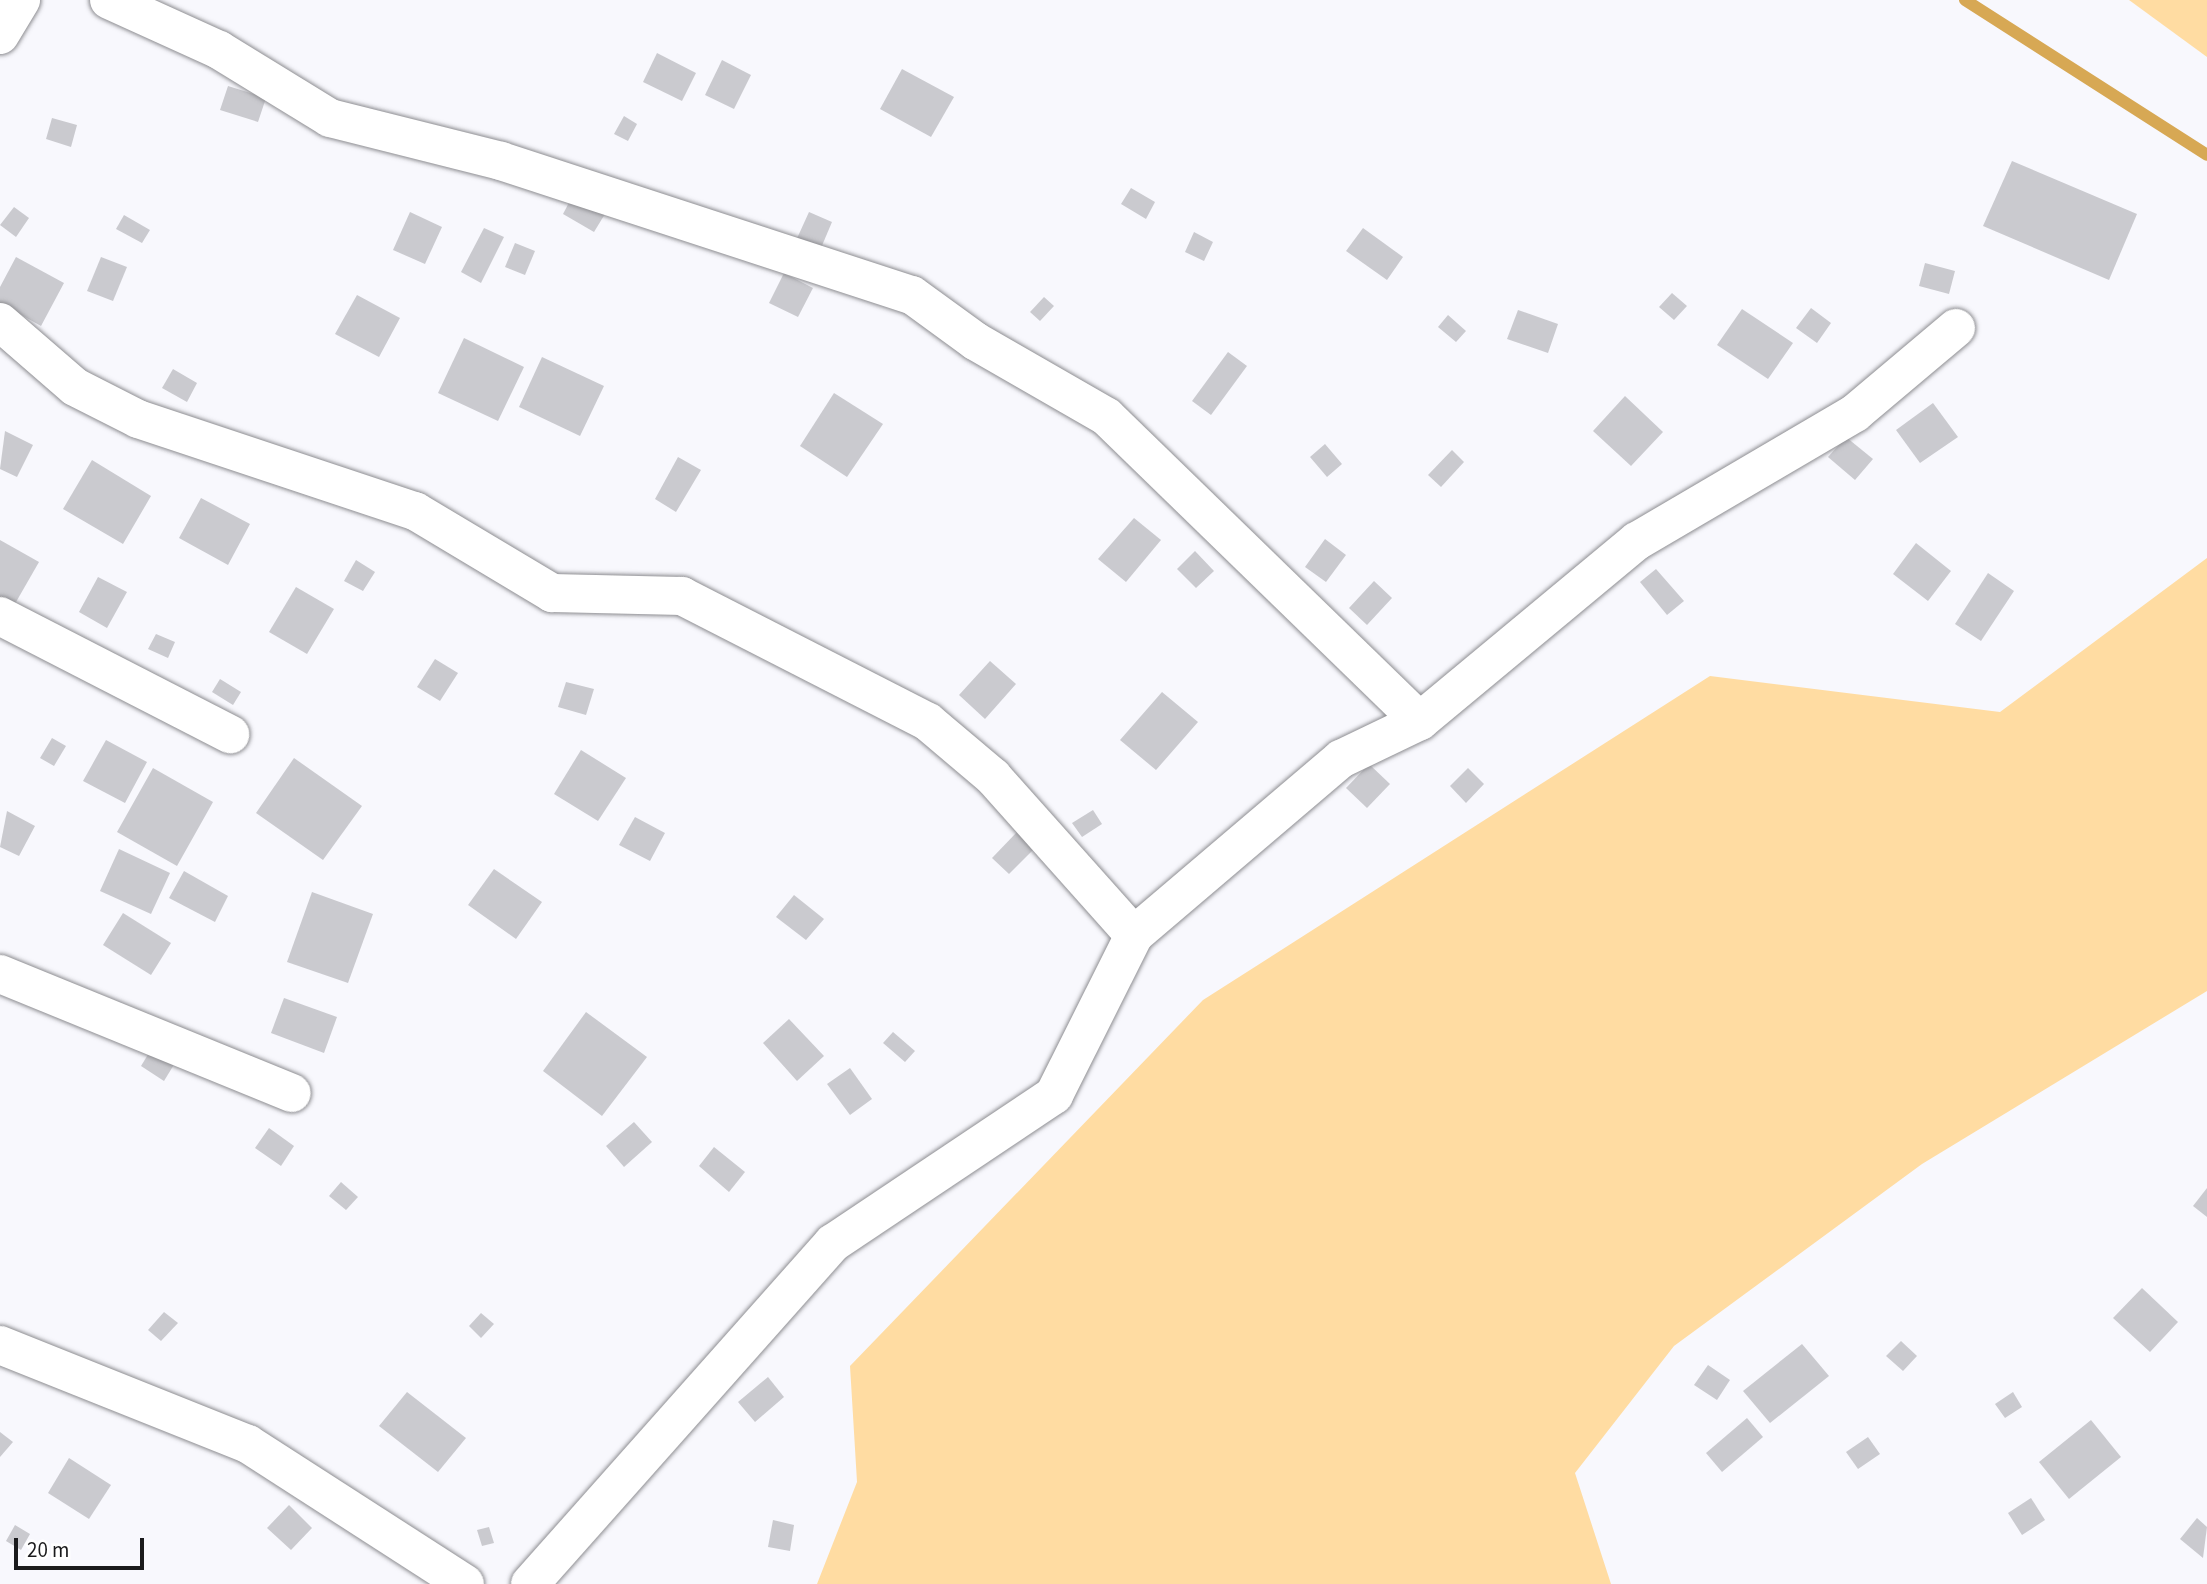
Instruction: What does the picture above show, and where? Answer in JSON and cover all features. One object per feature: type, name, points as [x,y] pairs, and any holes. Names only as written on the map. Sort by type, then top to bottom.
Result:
[{"type":"street","points":[[109,0],[219,50],[330,118],[514,165],[912,295],[975,341],[1107,417],[1420,721]]},
{"type":"street","points":[[0,322],[75,387],[127,414],[415,511],[552,593],[682,596],[928,722],[993,777],[1134,935]]},
{"type":"street","points":[[530,1584],[833,1243],[1054,1095],[1134,935],[1341,759],[1420,721],[1637,541],[1856,413],[1956,328]]},
{"type":"street","points":[[0,616],[230,734]]},
{"type":"street","points":[[0,974],[292,1093]]},
{"type":"street","points":[[0,1345],[248,1444],[466,1584]]},
{"type":"shaded area","points":[[2129,0],[2207,0],[2207,57]]},
{"type":"shaded area","points":[[2207,558],[2207,991],[1922,1164],[1674,1346],[1575,1473],[1611,1584],[817,1584],[857,1482],[850,1366],[1203,1000],[1710,676],[2000,712]]},
{"type":"building","points":[[657,53],[696,73],[682,101],[643,82]]},
{"type":"building","points":[[722,60],[751,75],[734,109],[705,95]]},
{"type":"building","points":[[902,69],[954,97],[931,137],[880,109]]},
{"type":"building","points":[[228,86],[266,98],[258,122],[220,110]]},
{"type":"building","points":[[624,116],[637,124],[628,141],[614,134]]},
{"type":"building","points":[[52,118],[77,125],[71,147],[46,139]]},
{"type":"building","points":[[2012,161],[2137,214],[2109,280],[1983,226]]},
{"type":"building","points":[[1131,188],[1155,202],[1146,219],[1121,204]]},
{"type":"building","points":[[573,195],[605,214],[594,232],[563,214]]},
{"type":"building","points":[[14,207],[29,218],[16,237],[0,225]]},
{"type":"building","points":[[410,212],[442,227],[425,264],[393,250]]},
{"type":"building","points":[[809,212],[832,222],[818,255],[794,245]]},
{"type":"building","points":[[124,215],[150,230],[142,243],[116,229]]},
{"type":"building","points":[[484,228],[504,237],[481,283],[461,272]]},
{"type":"building","points":[[1363,228],[1403,257],[1387,280],[1346,251]]},
{"type":"building","points":[[1194,232],[1213,242],[1204,261],[1185,252]]},
{"type":"building","points":[[515,243],[535,251],[525,275],[505,267]]},
{"type":"building","points":[[16,257],[64,283],[41,326],[0,303],[0,287]]},
{"type":"building","points":[[101,257],[127,267],[113,301],[87,291]]},
{"type":"building","points":[[1925,263],[1955,271],[1949,294],[1919,286]]},
{"type":"building","points":[[784,273],[813,288],[798,317],[769,303]]},
{"type":"building","points":[[1672,293],[1687,306],[1674,320],[1659,307]]},
{"type":"building","points":[[357,295],[400,318],[379,357],[335,334]]},
{"type":"building","points":[[1044,297],[1054,306],[1040,321],[1030,312]]},
{"type":"building","points":[[1811,308],[1831,323],[1817,343],[1796,328]]},
{"type":"building","points":[[1742,309],[1793,343],[1768,379],[1717,345]]},
{"type":"building","points":[[1518,310],[1558,324],[1548,353],[1507,339]]},
{"type":"building","points":[[1448,315],[1466,331],[1456,342],[1438,327]]},
{"type":"building","points":[[464,338],[524,367],[498,421],[438,393]]},
{"type":"building","points":[[1228,352],[1247,366],[1211,415],[1192,401]]},
{"type":"building","points":[[542,357],[604,386],[580,436],[519,407]]},
{"type":"building","points":[[173,369],[197,383],[187,402],[162,388]]},
{"type":"building","points":[[834,393],[883,424],[847,477],[800,446]]},
{"type":"building","points":[[1625,396],[1663,432],[1631,466],[1593,431]]},
{"type":"building","points":[[1933,403],[1958,437],[1920,463],[1896,430]]},
{"type":"building","points":[[5,431],[33,445],[17,477],[0,469]]},
{"type":"building","points":[[1846,437],[1873,459],[1855,480],[1828,457]]},
{"type":"building","points":[[1325,444],[1342,464],[1327,477],[1310,457]]},
{"type":"building","points":[[1452,450],[1464,462],[1441,487],[1428,475]]},
{"type":"building","points":[[678,457],[701,470],[676,512],[655,499]]},
{"type":"building","points":[[92,460],[151,496],[123,544],[63,509]]},
{"type":"building","points":[[201,498],[250,524],[228,565],[179,538]]},
{"type":"building","points":[[1134,518],[1161,540],[1126,582],[1098,559]]},
{"type":"building","points":[[1325,539],[1346,555],[1326,582],[1305,567]]},
{"type":"building","points":[[0,540],[39,562],[12,609],[0,603]]},
{"type":"building","points":[[1916,543],[1951,571],[1928,601],[1893,574]]},
{"type":"building","points":[[1195,551],[1214,571],[1196,588],[1177,569]]},
{"type":"building","points":[[356,560],[375,572],[363,591],[344,581]]},
{"type":"building","points":[[1656,569],[1684,601],[1667,615],[1640,582]]},
{"type":"building","points":[[1988,573],[2014,591],[1981,641],[1955,624]]},
{"type":"building","points":[[98,577],[127,592],[107,628],[79,612]]},
{"type":"building","points":[[1374,581],[1392,598],[1367,625],[1349,608]]},
{"type":"building","points":[[296,587],[334,609],[307,654],[269,632]]},
{"type":"building","points":[[156,634],[175,642],[168,658],[148,649]]},
{"type":"building","points":[[435,659],[458,673],[440,701],[417,687]]},
{"type":"building","points":[[990,661],[1016,684],[985,719],[959,695]]},
{"type":"building","points":[[220,679],[241,692],[233,705],[212,692]]},
{"type":"building","points":[[566,682],[594,689],[586,715],[558,707]]},
{"type":"building","points":[[1162,692],[1198,722],[1156,770],[1120,740]]},
{"type":"building","points":[[52,738],[66,746],[54,766],[40,758]]},
{"type":"building","points":[[106,740],[147,762],[125,803],[83,781]]},
{"type":"building","points":[[581,750],[626,778],[598,821],[554,794]]},
{"type":"building","points":[[294,758],[362,806],[323,860],[256,813]]},
{"type":"building","points":[[1369,764],[1390,784],[1367,808],[1346,788]]},
{"type":"building","points":[[153,768],[213,802],[177,866],[117,832]]},
{"type":"building","points":[[1468,768],[1484,784],[1466,803],[1450,786]]},
{"type":"building","points":[[1093,810],[1102,824],[1082,837],[1072,823]]},
{"type":"building","points":[[7,811],[35,826],[19,856],[0,847]]},
{"type":"building","points":[[635,817],[665,833],[650,861],[619,845]]},
{"type":"building","points":[[1017,832],[1034,849],[1009,874],[992,858]]},
{"type":"building","points":[[119,849],[170,873],[151,914],[100,891]]},
{"type":"building","points":[[494,869],[542,902],[516,939],[468,905]]},
{"type":"building","points":[[184,871],[228,896],[215,922],[169,898]]},
{"type":"building","points":[[312,892],[373,914],[348,983],[287,962]]},
{"type":"building","points":[[794,895],[824,919],[806,940],[776,917]]},
{"type":"building","points":[[123,913],[171,943],[151,975],[103,945]]},
{"type":"building","points":[[284,998],[337,1017],[324,1053],[271,1033]]},
{"type":"building","points":[[586,1012],[647,1057],[602,1116],[543,1071]]},
{"type":"building","points":[[789,1019],[824,1056],[797,1081],[763,1043]]},
{"type":"building","points":[[893,1032],[915,1051],[905,1062],[883,1043]]},
{"type":"building","points":[[155,1043],[178,1058],[164,1081],[141,1066]]},
{"type":"building","points":[[850,1068],[872,1099],[850,1115],[827,1084]]},
{"type":"building","points":[[634,1122],[652,1142],[624,1167],[606,1146]]},
{"type":"building","points":[[269,1128],[294,1146],[281,1166],[255,1148]]},
{"type":"building","points":[[714,1147],[745,1172],[729,1192],[699,1166]]},
{"type":"building","points":[[341,1182],[358,1197],[346,1210],[329,1196]]},
{"type":"building","points":[[2207,1188],[2207,1217],[2193,1206]]},
{"type":"building","points":[[2142,1288],[2178,1322],[2150,1352],[2113,1318]]},
{"type":"building","points":[[164,1312],[178,1323],[161,1341],[148,1330]]},
{"type":"building","points":[[481,1313],[494,1324],[481,1338],[469,1326]]},
{"type":"building","points":[[1901,1341],[1917,1356],[1903,1371],[1886,1356]]},
{"type":"building","points":[[1802,1344],[1829,1376],[1770,1423],[1743,1391]]},
{"type":"building","points":[[1708,1365],[1730,1380],[1717,1400],[1694,1385]]},
{"type":"building","points":[[768,1377],[784,1397],[755,1422],[738,1402]]},
{"type":"building","points":[[407,1392],[466,1438],[438,1472],[379,1426]]},
{"type":"building","points":[[2013,1392],[2022,1407],[2005,1418],[1995,1404]]},
{"type":"building","points":[[1747,1418],[1763,1437],[1722,1472],[1706,1453]]},
{"type":"building","points":[[2091,1420],[2121,1457],[2069,1499],[2039,1462]]},
{"type":"building","points":[[0,1432],[13,1442],[0,1457]]},
{"type":"building","points":[[1868,1437],[1880,1454],[1858,1469],[1846,1452]]},
{"type":"building","points":[[69,1458],[111,1485],[89,1519],[48,1493]]},
{"type":"building","points":[[2031,1498],[2045,1520],[2022,1535],[2008,1513]]},
{"type":"building","points":[[289,1505],[312,1528],[291,1550],[267,1528]]},
{"type":"building","points":[[2197,1518],[2207,1527],[2203,1558],[2180,1539]]},
{"type":"building","points":[[773,1520],[794,1525],[790,1551],[768,1547]]},
{"type":"building","points":[[15,1525],[30,1534],[21,1550],[6,1541]]},
{"type":"building","points":[[489,1527],[494,1543],[482,1546],[477,1530]]},
{"type":"waterway","points":[[1965,0],[2207,155]]}]
